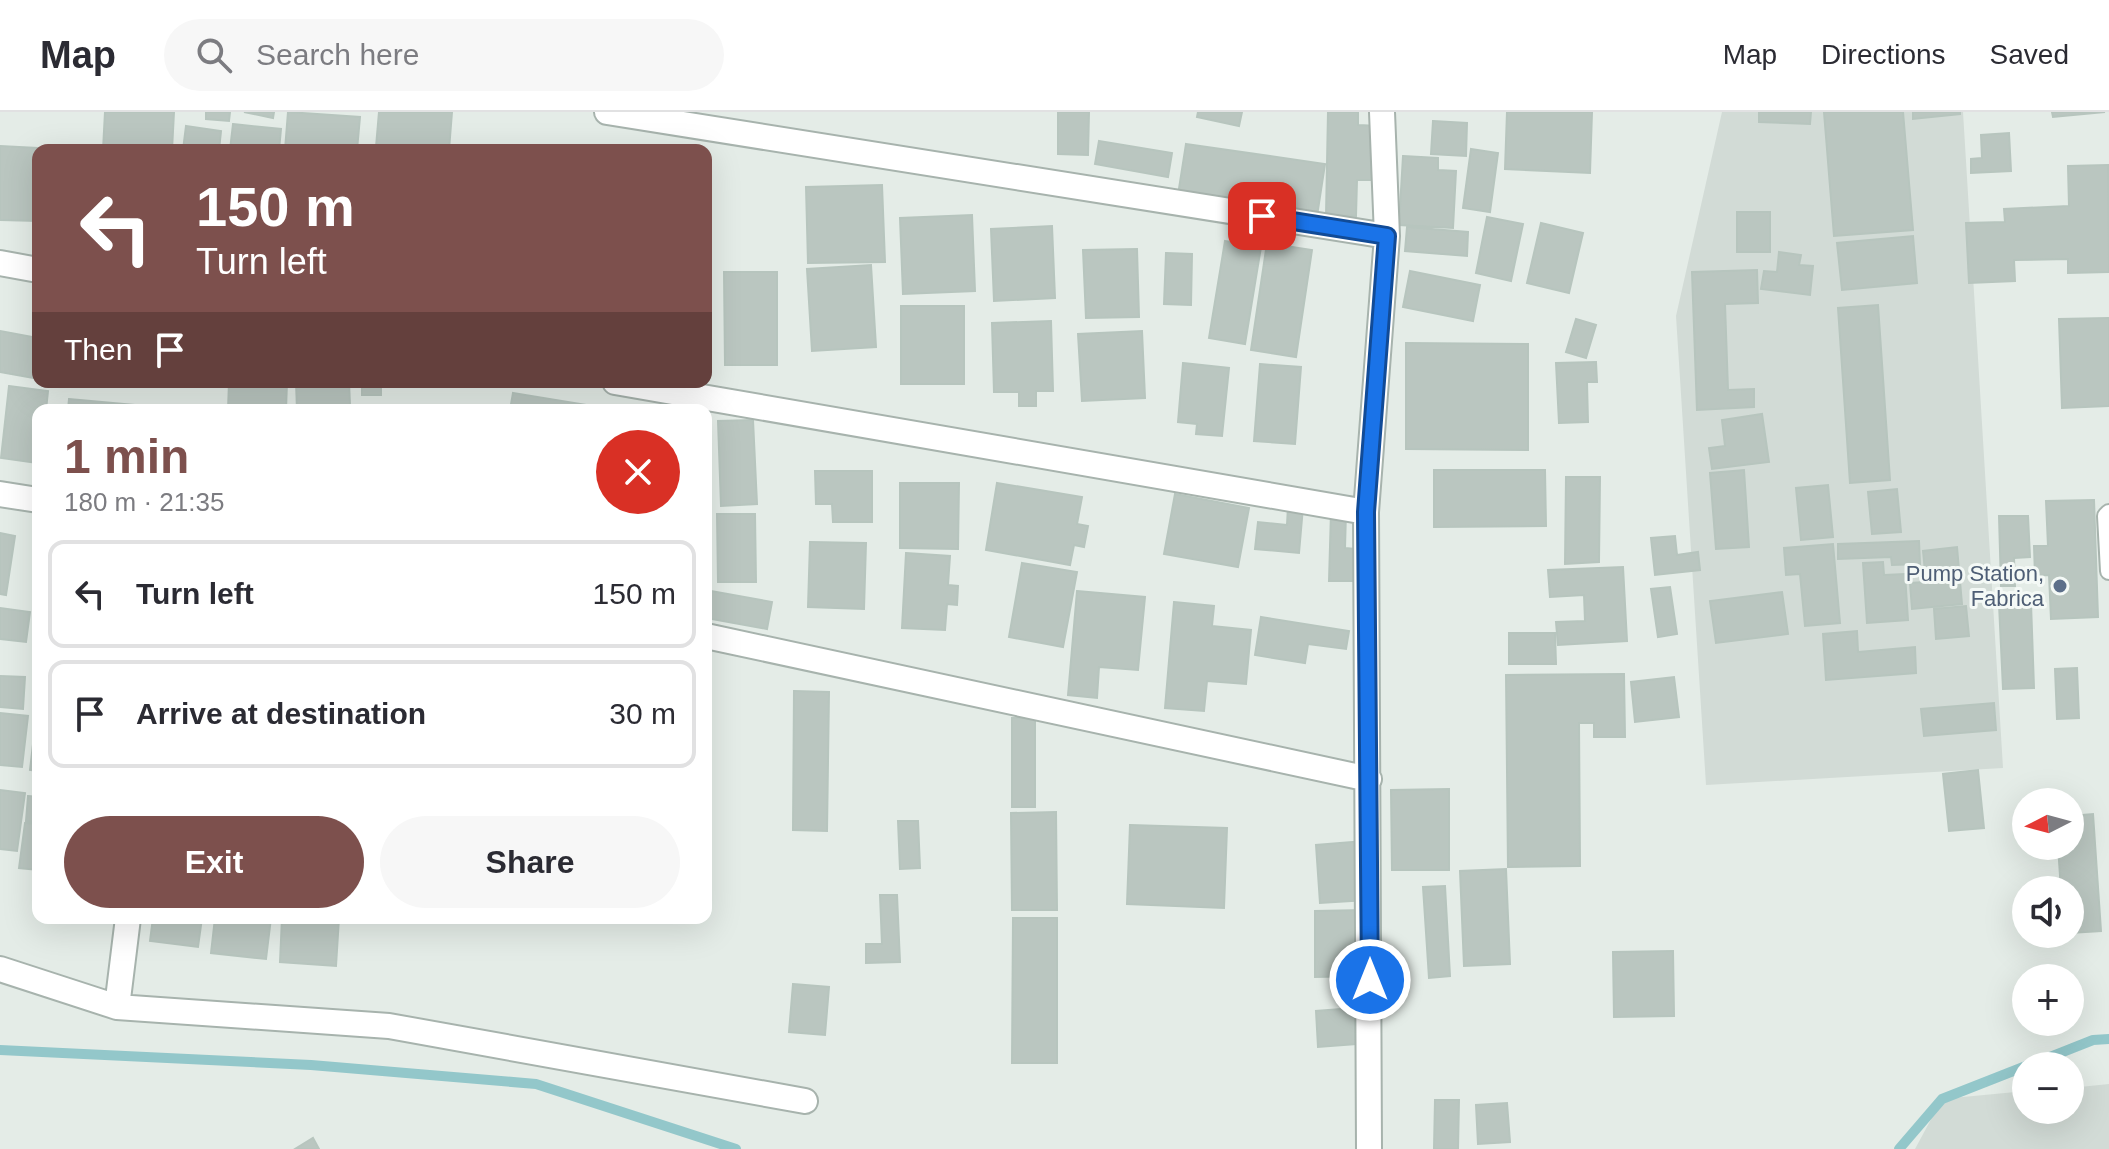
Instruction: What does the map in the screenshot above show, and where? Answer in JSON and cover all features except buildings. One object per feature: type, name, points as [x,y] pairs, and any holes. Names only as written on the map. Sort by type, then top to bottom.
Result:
[{"type":"street","points":[[607,112],[1387,236]]},
{"type":"street","points":[[1369,1149],[1366,512],[1387,236],[1382,112]]},
{"type":"street","points":[[0,263],[32,269]]},
{"type":"street","points":[[650,388],[1366,512]]},
{"type":"street","points":[[0,494],[32,499]]},
{"type":"street","points":[[712,637],[1369,779]]},
{"type":"street","points":[[117,1007],[127,924]]},
{"type":"street","points":[[0,969],[117,1007],[389,1026],[805,1101]]},
{"type":"lane","points":[[2109,513],[2106,516],[2109,571]]},
{"type":"shaded area","points":[[1722,112],[1963,112],[2003,768],[1706,785],[1676,316]]},
{"type":"shaded area","points":[[2109,1084],[2109,1149],[1915,1149],[1942,1099],[2012,1092],[2012,1124],[2084,1124],[2084,1087]]},
{"type":"waterway","points":[[2063,1052],[2093,1040],[2109,1039]]},
{"type":"waterway","points":[[0,1050],[311,1065],[536,1084],[736,1149]]},
{"type":"waterway","points":[[1899,1149],[1942,1099],[2012,1072]]},
{"type":"place","name":"Pump Station, Fabrica","points":[[2060,586]]},
{"type":"route","points":[[1262,216],[1387,236],[1366,512],[1370,980]]}]
